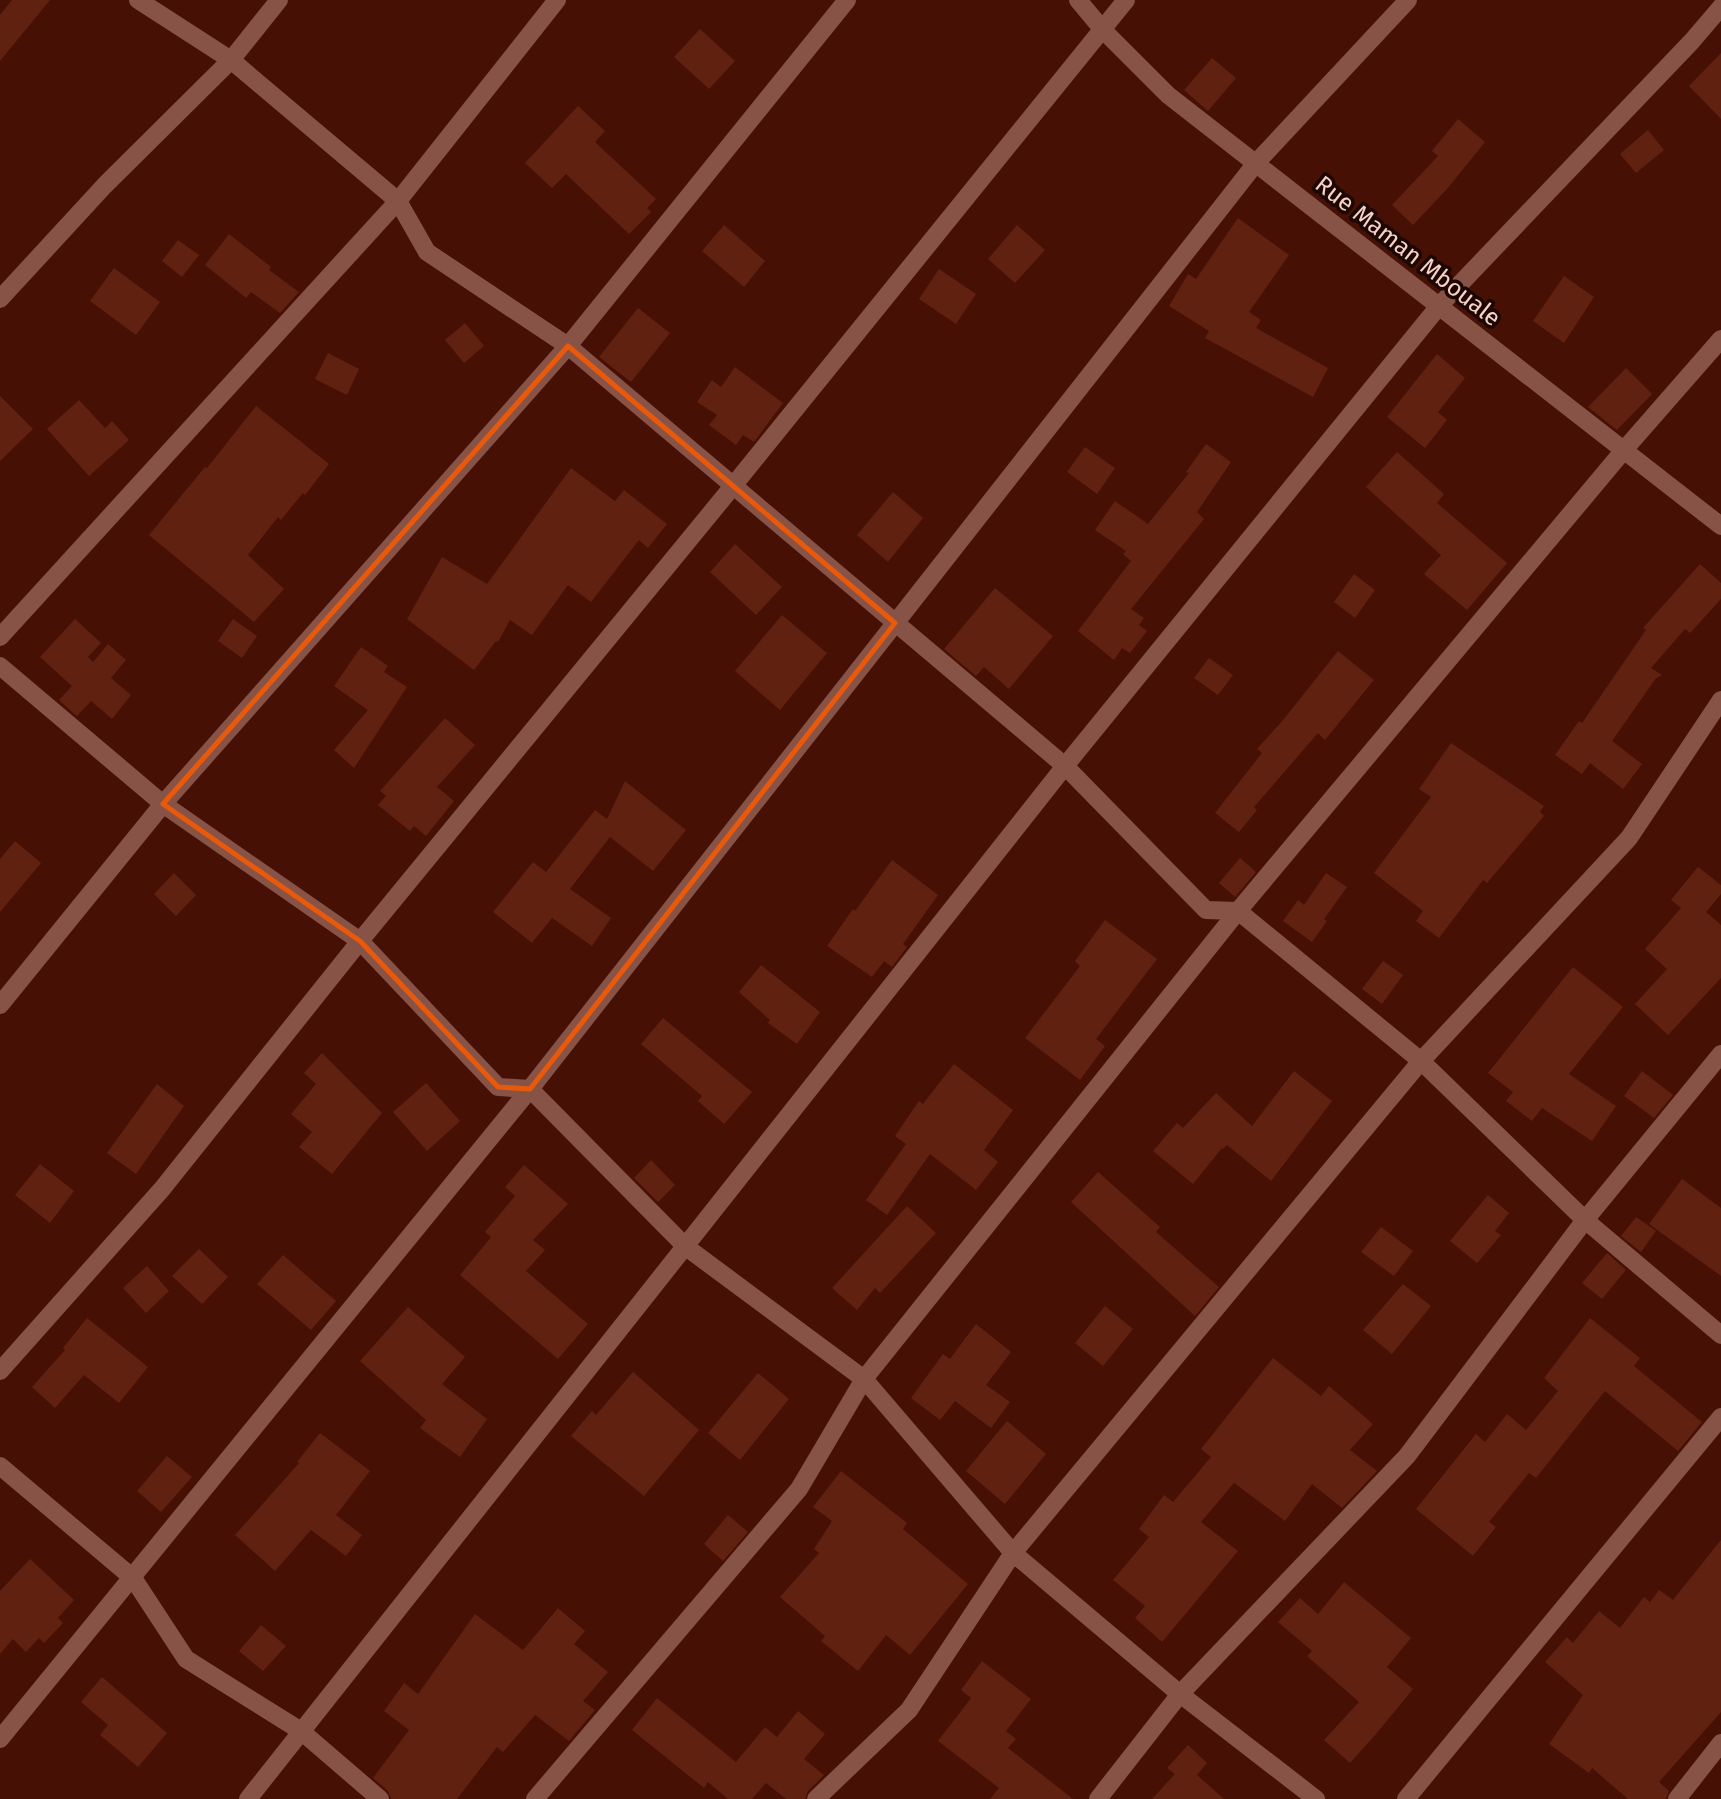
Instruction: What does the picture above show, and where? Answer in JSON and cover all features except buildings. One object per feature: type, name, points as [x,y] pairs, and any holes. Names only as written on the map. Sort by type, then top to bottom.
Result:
[{"type":"street","points":[[138,0],[231,60],[398,201],[427,252],[568,346],[1065,766],[1206,910],[1238,911],[1421,1061],[1586,1220],[1721,1335]]},
{"type":"street","points":[[0,299],[105,185],[231,60],[279,0]]},
{"type":"street","points":[[0,637],[398,201],[556,0]]},
{"type":"street","points":[[0,1005],[163,804],[568,346],[847,0]]},
{"type":"street","name":"Rue Maman Mbouale","points":[[1078,0],[1103,30],[1168,95],[1721,526]]},
{"type":"street","points":[[0,1371],[162,1189],[360,941],[1126,0]]},
{"type":"street","points":[[0,1739],[530,1089],[1256,163],[1408,0]]},
{"type":"street","points":[[248,1799],[1065,766],[1440,306],[1692,41],[1721,7]]},
{"type":"street","points":[[535,1799],[799,1489],[864,1379],[1238,911],[1721,339]]},
{"type":"street","points":[[0,666],[163,804],[360,941],[498,1087],[530,1089],[686,1247],[864,1379],[1013,1553],[1180,1694],[1316,1799]]},
{"type":"street","points":[[816,1799],[909,1710],[1013,1553],[1421,1061],[1629,838],[1721,700]]},
{"type":"street","points":[[1098,1799],[1180,1694],[1407,1456],[1586,1220],[1721,1054]]},
{"type":"street","points":[[1406,1799],[1721,1417]]},
{"type":"street","points":[[0,1466],[133,1578],[186,1659],[301,1731],[380,1799]]},
{"type":"street","points":[[1677,1799],[1721,1744]]},
{"type":"highlighted area","points":[[568,346],[895,623],[530,1089],[498,1087],[360,941],[163,804]]}]
